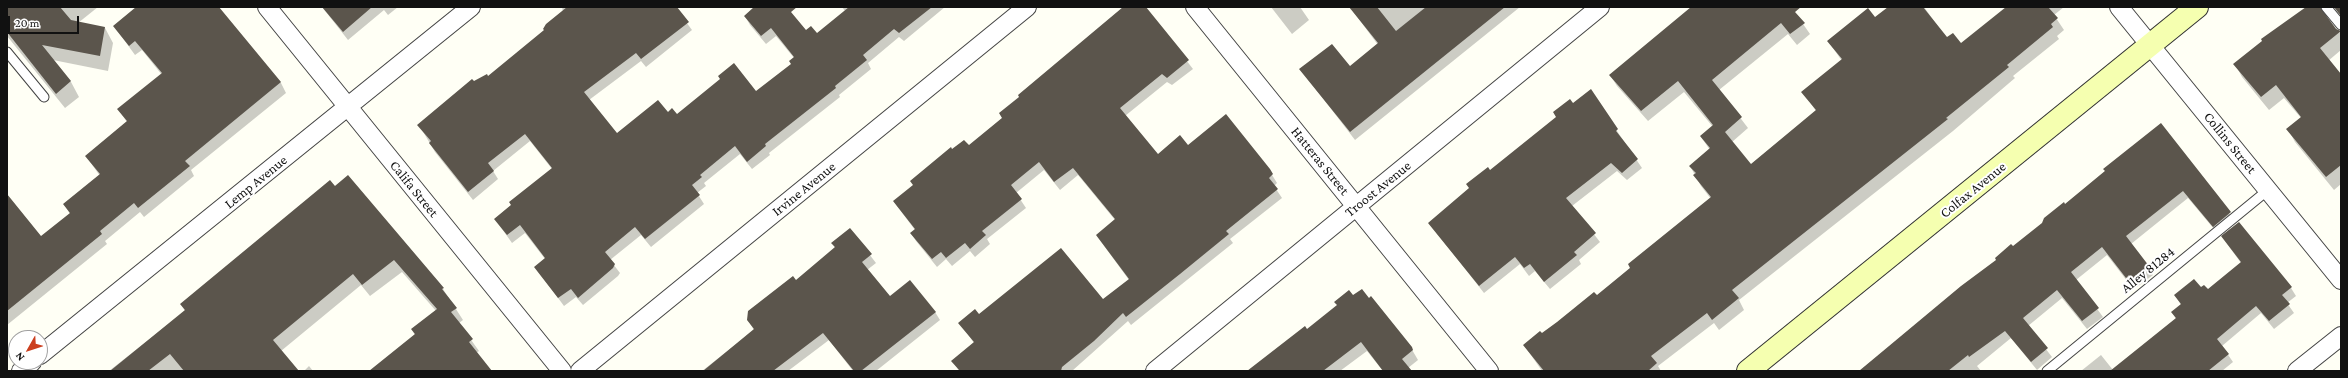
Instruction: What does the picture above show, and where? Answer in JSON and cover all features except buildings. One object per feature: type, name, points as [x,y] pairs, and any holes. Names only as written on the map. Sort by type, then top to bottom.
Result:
[{"type":"main road","name":"Colfax Avenue","points":[[1748,371],[2197,7]]},
{"type":"street","name":"Califa Street","points":[[267,7],[562,371]]},
{"type":"street","name":"Lemp Avenue","points":[[48,350],[471,7]]},
{"type":"street","name":"Irvine Avenue","points":[[580,371],[1027,7]]},
{"type":"street","name":"Hatteras Street","points":[[1195,7],[1489,371]]},
{"type":"street","name":"Troost Avenue","points":[[1155,371],[1600,7]]},
{"type":"street","name":"Collins Street","points":[[2119,7],[2341,280]]},
{"type":"street","points":[[2297,371],[2341,336]]},
{"type":"lane","points":[[2326,7],[2341,25]]},
{"type":"lane","points":[[7,52],[44,97]]},
{"type":"lane","name":"Alley 81284","points":[[2047,371],[2268,190]]}]
